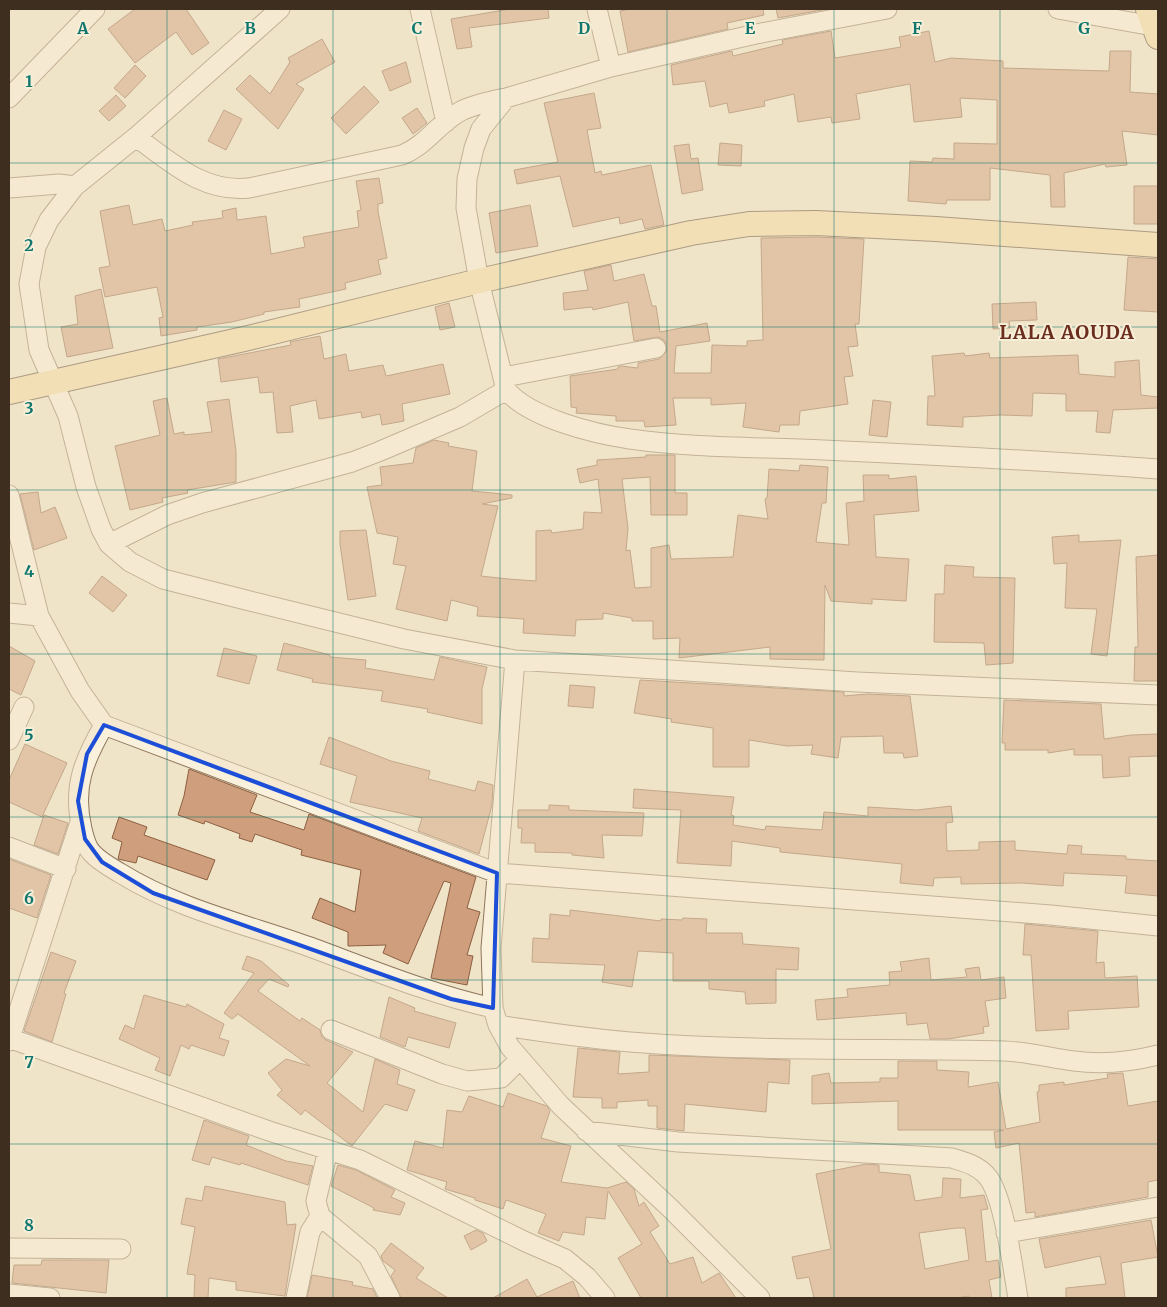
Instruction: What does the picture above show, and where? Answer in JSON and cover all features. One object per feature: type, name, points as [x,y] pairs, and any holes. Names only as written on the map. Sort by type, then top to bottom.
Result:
[{"type":"main road","points":[[9,392],[244,339],[479,281],[692,233],[748,224],[816,223],[896,227],[1158,245]]},
{"type":"street","points":[[9,98],[94,9]]},
{"type":"street","points":[[420,9],[446,122]]},
{"type":"street","points":[[597,9],[611,67]]},
{"type":"street","points":[[136,137],[188,175],[207,183],[235,190],[402,155],[417,149],[461,111],[485,102],[506,98],[611,67],[756,34],[887,9]]},
{"type":"street","points":[[1058,9],[1153,24]]},
{"type":"street","points":[[275,10],[136,137],[75,186],[50,220],[36,247],[30,284],[38,350],[68,416],[96,517],[109,544],[130,562],[163,579],[404,639],[515,660],[856,682],[1158,695]]},
{"type":"street","points":[[506,98],[481,129],[474,148],[467,179],[466,208],[479,281],[505,383],[511,396],[533,409],[590,430],[630,439],[697,444],[1036,460],[1158,469]]},
{"type":"street","points":[[9,188],[59,184],[75,186]]},
{"type":"street","points":[[109,544],[167,515],[202,503],[352,462],[378,452],[460,417],[505,383],[656,348]]},
{"type":"street","points":[[9,495],[39,616],[80,691],[104,725],[497,873],[1051,915],[1158,926]]},
{"type":"street","points":[[9,613],[39,616]]},
{"type":"street","points":[[515,660],[491,948],[496,1017],[510,1048],[519,1060],[586,1131],[670,1208],[760,1298]]},
{"type":"street","points":[[9,740],[24,707]]},
{"type":"street","points":[[104,725],[87,754],[80,778],[78,801],[80,822],[91,852],[102,862],[153,893],[451,998],[496,1017],[569,1036],[631,1042],[743,1047],[1030,1052],[1074,1061],[1104,1063],[1133,1061],[1158,1054]]},
{"type":"street","points":[[80,822],[9,1039],[269,1131],[360,1160],[501,1230],[565,1259],[587,1277],[605,1298]]},
{"type":"street","points":[[9,848],[66,869]]},
{"type":"street","points":[[331,1030],[467,1082],[501,1078],[519,1060]]},
{"type":"street","points":[[586,1131],[678,1142],[952,1158],[973,1165],[987,1176],[1001,1211],[1018,1298]]},
{"type":"street","points":[[328,1150],[316,1201],[320,1216],[368,1256],[390,1298]]},
{"type":"street","points":[[1006,1233],[1158,1207]]},
{"type":"street","points":[[296,1298],[310,1232],[320,1216]]},
{"type":"street","points":[[9,1248],[121,1249]]},
{"type":"street","points":[[9,1294],[50,1298]]},
{"type":"highlighted area","points":[[104,725],[497,873],[493,1008],[451,999],[153,893],[102,862],[85,839],[78,801],[87,754]]},
{"type":"building","points":[[135,9],[186,9],[209,43],[192,55],[176,32],[135,63],[108,29]]},
{"type":"building","points":[[510,9],[548,9],[549,18],[469,28],[472,47],[457,49],[451,19]]},
{"type":"building","points":[[631,9],[763,9],[764,15],[727,23],[728,29],[628,52],[620,11]]},
{"type":"building","points":[[776,9],[828,9],[778,18]]},
{"type":"building","points":[[831,31],[835,58],[901,47],[899,37],[929,31],[935,62],[951,58],[1003,61],[1003,68],[1109,71],[1110,51],[1131,51],[1130,92],[1158,94],[1158,135],[1122,131],[1127,165],[1106,167],[1105,164],[1064,173],[1065,207],[1051,207],[1050,175],[990,168],[990,200],[947,200],[946,204],[908,201],[910,161],[932,162],[933,158],[954,159],[954,143],[997,144],[997,100],[960,98],[962,117],[914,122],[910,84],[856,94],[860,119],[832,123],[831,117],[798,122],[794,94],[764,101],[765,106],[729,113],[727,103],[710,107],[705,81],[673,85],[671,65],[732,51],[733,56],[783,44],[782,40]]},
{"type":"building","points":[[322,39],[335,62],[296,84],[304,89],[278,129],[236,89],[250,75],[270,94],[290,62],[288,58]]},
{"type":"building","points":[[406,62],[411,82],[390,91],[382,71]]},
{"type":"building","points":[[135,65],[146,76],[125,98],[114,88]]},
{"type":"building","points":[[364,86],[379,102],[346,134],[331,118]]},
{"type":"building","points":[[594,93],[601,128],[587,130],[595,173],[601,171],[602,175],[651,165],[664,225],[645,229],[642,219],[620,224],[619,217],[573,227],[560,176],[517,184],[514,170],[558,162],[544,103]]},
{"type":"building","points":[[116,95],[126,106],[109,121],[99,111]]},
{"type":"building","points":[[417,108],[427,123],[413,134],[402,118]]},
{"type":"building","points":[[224,110],[242,119],[226,150],[208,141]]},
{"type":"building","points":[[720,143],[742,145],[741,166],[718,165]]},
{"type":"building","points":[[689,144],[691,159],[698,158],[703,190],[682,194],[674,146]]},
{"type":"building","points":[[379,178],[383,203],[378,204],[378,211],[387,258],[378,260],[381,274],[345,283],[346,289],[299,299],[300,307],[264,312],[264,314],[232,322],[197,327],[197,330],[161,336],[159,318],[163,317],[157,287],[105,297],[99,268],[110,266],[100,211],[129,205],[133,225],[162,219],[165,231],[193,225],[192,222],[223,218],[222,211],[236,208],[237,220],[266,216],[271,254],[305,247],[303,237],[359,227],[357,211],[361,210],[356,181]]},
{"type":"building","points":[[1134,186],[1158,186],[1158,224],[1134,224]]},
{"type":"building","points":[[530,205],[538,246],[496,253],[489,213]]},
{"type":"building","points":[[816,237],[864,239],[859,324],[855,324],[858,346],[848,347],[853,376],[844,377],[848,404],[800,411],[799,425],[780,425],[779,432],[743,427],[746,403],[711,405],[711,398],[673,398],[676,425],[645,427],[644,421],[616,421],[616,416],[576,413],[577,408],[571,407],[570,376],[618,369],[621,366],[638,368],[638,363],[659,359],[667,351],[665,341],[659,337],[634,341],[628,302],[593,310],[592,307],[564,310],[563,293],[588,290],[584,271],[611,265],[614,281],[644,274],[652,306],[656,306],[660,332],[707,323],[710,341],[676,346],[674,373],[711,373],[712,345],[747,346],[747,341],[763,340],[761,238]]},
{"type":"building","points":[[1128,257],[1158,259],[1158,312],[1124,310]]},
{"type":"building","points":[[101,289],[113,348],[67,357],[61,327],[78,324],[75,296]]},
{"type":"building","points":[[1036,302],[1037,320],[1009,321],[1010,328],[993,329],[992,304]]},
{"type":"building","points":[[449,303],[455,327],[440,330],[435,307]]},
{"type":"building","points":[[320,336],[324,359],[346,354],[349,371],[383,365],[386,376],[443,364],[450,394],[402,404],[404,421],[382,425],[380,414],[362,418],[361,412],[319,419],[316,400],[290,406],[293,432],[277,433],[273,392],[260,393],[258,377],[221,382],[218,359],[291,345],[290,342]]},
{"type":"building","points":[[964,353],[965,356],[989,353],[990,358],[1078,355],[1079,374],[1115,377],[1115,362],[1139,360],[1141,395],[1158,397],[1158,408],[1113,410],[1110,433],[1096,432],[1098,411],[1066,411],[1066,394],[1033,393],[1032,416],[963,417],[963,427],[927,425],[928,396],[935,396],[932,356]]},
{"type":"building","points":[[167,398],[174,434],[184,432],[184,435],[212,432],[207,402],[229,399],[236,451],[236,482],[187,490],[188,493],[162,498],[163,502],[130,510],[115,446],[160,435],[153,401]]},
{"type":"building","points":[[873,400],[891,402],[887,437],[869,435]]},
{"type":"building","points":[[434,440],[449,443],[448,446],[477,451],[472,491],[512,495],[512,498],[482,504],[498,506],[481,576],[508,579],[536,581],[536,531],[551,530],[552,533],[583,529],[584,512],[602,513],[598,479],[580,483],[577,469],[597,465],[597,460],[646,457],[646,455],[675,455],[675,493],[687,493],[687,515],[651,515],[650,477],[622,479],[628,528],[626,551],[630,550],[635,588],[651,587],[651,548],[669,545],[671,559],[733,557],[738,515],[768,519],[765,499],[767,498],[769,469],[799,471],[800,465],[828,467],[826,503],[822,503],[816,542],[849,545],[846,503],[864,501],[863,475],[889,475],[889,479],[916,476],[919,511],[874,515],[876,557],[909,559],[906,601],[872,599],[872,604],[831,601],[825,585],[824,660],[770,659],[770,647],[679,658],[680,638],[653,639],[653,621],[632,621],[632,618],[603,613],[603,619],[576,620],[575,636],[523,633],[524,619],[477,616],[478,607],[451,600],[447,621],[396,609],[406,566],[393,564],[398,537],[377,533],[367,487],[382,485],[380,467],[413,463],[416,448]]},
{"type":"building","points":[[38,492],[41,513],[55,507],[67,538],[34,550],[20,494]]},
{"type":"building","points":[[366,530],[376,596],[348,600],[340,531]]},
{"type":"building","points":[[1079,535],[1079,542],[1121,540],[1107,656],[1091,654],[1097,609],[1065,608],[1067,563],[1054,564],[1052,537]]},
{"type":"building","points":[[1158,555],[1158,681],[1134,681],[1135,647],[1138,647],[1136,557]]},
{"type":"building","points":[[945,565],[974,567],[973,577],[1015,578],[1013,663],[986,665],[984,643],[934,642],[935,594],[944,594]]},
{"type":"building","points":[[102,576],[127,595],[113,612],[89,593]]},
{"type":"building","points":[[284,643],[330,655],[330,657],[366,660],[365,668],[434,680],[440,657],[487,667],[482,689],[482,724],[427,712],[428,709],[381,701],[383,691],[312,682],[313,679],[277,670]]},
{"type":"building","points":[[9,646],[35,661],[21,695],[9,689]]},
{"type":"building","points":[[224,648],[257,656],[249,684],[217,676]]},
{"type":"building","points":[[640,680],[844,692],[844,696],[868,694],[910,696],[918,756],[904,758],[903,753],[884,753],[883,736],[841,737],[838,758],[811,754],[813,745],[787,746],[749,740],[749,767],[713,767],[713,728],[671,722],[672,719],[634,713]]},
{"type":"building","points":[[570,685],[595,687],[593,708],[568,706]]},
{"type":"building","points":[[1004,700],[1101,704],[1104,739],[1158,734],[1158,756],[1129,757],[1130,776],[1103,778],[1102,755],[1074,755],[1074,749],[1048,753],[1048,750],[1005,750],[1005,743],[1002,743]]},
{"type":"building","points":[[329,737],[391,761],[430,771],[428,779],[475,791],[478,781],[493,785],[492,805],[479,854],[418,831],[422,818],[350,802],[357,776],[320,764]]},
{"type":"building","points":[[25,744],[67,763],[42,817],[9,802],[9,780]]},
{"type":"building","points":[[189,769],[257,795],[250,812],[304,830],[309,814],[476,877],[467,908],[480,912],[467,955],[473,956],[467,985],[431,978],[451,883],[444,881],[408,964],[383,953],[386,945],[348,946],[348,932],[312,918],[320,898],[355,912],[361,870],[301,855],[302,850],[255,834],[252,842],[239,838],[240,834],[205,821],[204,824],[178,815]]},
{"type":"building","points":[[634,789],[734,797],[731,815],[734,816],[733,825],[765,830],[766,826],[822,830],[824,812],[868,816],[868,807],[917,810],[951,806],[953,822],[946,823],[947,851],[979,850],[979,842],[1015,841],[1015,850],[1067,854],[1068,845],[1082,846],[1081,854],[1126,856],[1126,859],[1158,861],[1158,896],[1125,893],[1127,876],[1064,873],[1063,886],[1021,883],[961,884],[961,877],[934,878],[933,886],[900,883],[902,864],[780,852],[780,848],[732,841],[731,866],[677,863],[681,810],[633,808]]},
{"type":"building","points":[[549,805],[569,806],[569,810],[644,813],[642,836],[602,835],[604,858],[572,855],[572,853],[535,852],[535,843],[521,843],[522,828],[518,828],[518,810],[549,810]]},
{"type":"building","points":[[44,815],[68,823],[58,854],[34,845]]},
{"type":"building","points":[[119,817],[147,827],[144,835],[215,860],[207,880],[138,856],[136,863],[118,859],[122,842],[112,838]]},
{"type":"building","points":[[9,859],[51,875],[37,918],[9,908]]},
{"type":"building","points":[[570,910],[661,921],[661,919],[682,920],[683,918],[707,919],[706,933],[742,933],[743,944],[799,948],[798,970],[776,969],[776,1003],[746,1004],[745,992],[709,989],[709,981],[673,981],[673,953],[638,951],[632,987],[602,982],[605,965],[532,962],[533,938],[549,939],[550,914],[570,916]]},
{"type":"building","points":[[1025,924],[1098,931],[1096,963],[1104,962],[1105,978],[1137,976],[1139,1007],[1068,1011],[1069,1029],[1036,1031],[1031,955],[1023,955]]},
{"type":"building","points":[[51,952],[76,961],[64,993],[66,994],[52,1042],[24,1031]]},
{"type":"building","points":[[247,956],[261,961],[289,985],[288,987],[269,979],[258,991],[300,1021],[302,1018],[320,1030],[322,1037],[326,1040],[353,1052],[327,1083],[363,1112],[375,1059],[400,1070],[397,1084],[415,1090],[407,1111],[385,1104],[352,1146],[305,1110],[301,1115],[277,1095],[282,1090],[268,1073],[286,1059],[310,1066],[238,1014],[232,1019],[224,1013],[254,973],[242,969]]},
{"type":"building","points":[[929,958],[931,980],[967,977],[965,969],[979,967],[981,980],[1004,977],[1006,998],[985,1001],[989,1026],[983,1027],[984,1033],[948,1039],[930,1039],[927,1023],[907,1025],[906,1013],[817,1020],[815,1000],[848,997],[847,989],[890,985],[889,972],[902,971],[900,962]]},
{"type":"building","points":[[144,995],[186,1007],[187,1004],[224,1024],[219,1038],[229,1041],[224,1056],[191,1045],[189,1049],[181,1045],[170,1076],[155,1070],[160,1058],[119,1039],[125,1025],[134,1029]]},
{"type":"building","points":[[389,997],[415,1008],[414,1011],[456,1023],[449,1048],[408,1037],[405,1047],[380,1037]]},
{"type":"building","points":[[578,1048],[620,1052],[618,1074],[649,1072],[649,1055],[790,1060],[789,1084],[768,1082],[766,1112],[685,1104],[684,1131],[657,1128],[657,1106],[648,1106],[648,1100],[617,1102],[617,1108],[602,1108],[602,1098],[573,1097]]},
{"type":"building","points":[[898,1061],[937,1061],[937,1070],[969,1072],[968,1087],[998,1082],[1006,1129],[1040,1122],[1037,1092],[1039,1091],[1039,1085],[1064,1082],[1064,1085],[1108,1078],[1107,1074],[1123,1073],[1128,1106],[1158,1101],[1158,1180],[1148,1182],[1148,1197],[1035,1217],[1035,1212],[1026,1213],[1019,1143],[996,1148],[994,1132],[1004,1130],[898,1130],[898,1101],[812,1104],[812,1076],[829,1073],[831,1083],[880,1082],[880,1078],[898,1078]]},
{"type":"building","points":[[508,1093],[547,1106],[550,1111],[541,1138],[571,1146],[561,1182],[607,1188],[626,1182],[634,1189],[639,1206],[644,1202],[659,1226],[650,1232],[670,1264],[693,1257],[702,1283],[719,1273],[736,1298],[641,1298],[618,1258],[642,1244],[608,1191],[605,1219],[586,1217],[584,1235],[563,1232],[559,1241],[538,1233],[546,1214],[506,1200],[503,1209],[445,1189],[447,1182],[407,1170],[415,1141],[443,1148],[447,1110],[462,1112],[469,1096],[503,1107]]},
{"type":"building","points":[[204,1120],[249,1136],[246,1145],[286,1161],[313,1166],[308,1185],[241,1163],[240,1165],[212,1157],[209,1165],[192,1160]]},
{"type":"building","points":[[866,1164],[879,1165],[879,1172],[910,1175],[915,1201],[942,1197],[943,1178],[961,1179],[960,1198],[984,1195],[988,1209],[981,1210],[986,1262],[998,1260],[1001,1277],[989,1280],[992,1298],[969,1298],[969,1296],[956,1298],[814,1298],[809,1277],[797,1279],[792,1257],[831,1249],[816,1174]],"holes":[[[965,1228],[969,1260],[925,1269],[919,1233]]]},
{"type":"building","points":[[338,1165],[356,1170],[395,1190],[391,1197],[405,1203],[400,1215],[373,1210],[374,1208],[331,1186]]},
{"type":"building","points":[[205,1186],[285,1202],[287,1225],[296,1224],[285,1296],[236,1290],[236,1282],[209,1278],[208,1298],[194,1298],[195,1275],[187,1274],[195,1227],[181,1224],[186,1198],[202,1201]]},
{"type":"building","points":[[1151,1220],[1158,1257],[1121,1263],[1125,1298],[1066,1298],[1066,1288],[1106,1284],[1100,1256],[1045,1268],[1039,1239]]},
{"type":"building","points":[[476,1230],[483,1233],[487,1241],[471,1250],[464,1236]]},
{"type":"building","points":[[391,1243],[424,1268],[416,1278],[448,1298],[401,1298],[391,1276],[395,1270],[383,1261],[381,1256]]},
{"type":"building","points":[[42,1260],[109,1260],[106,1293],[12,1283],[14,1265],[41,1265]]},
{"type":"building","points":[[312,1275],[353,1282],[352,1285],[373,1289],[377,1298],[307,1298]]},
{"type":"building","points":[[527,1279],[537,1297],[573,1281],[580,1298],[493,1298]]},
{"type":"district","name":"LALA AOUDA","points":[[1067,332]]}]
